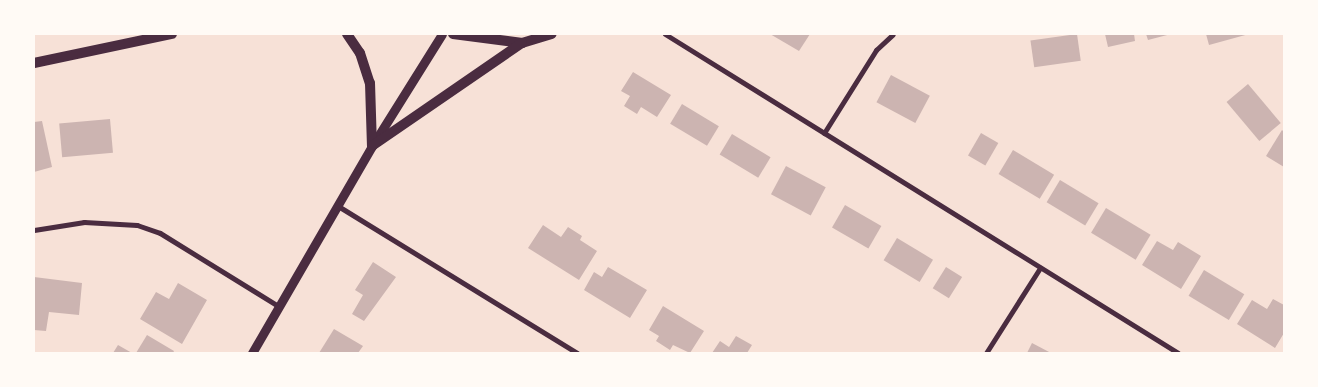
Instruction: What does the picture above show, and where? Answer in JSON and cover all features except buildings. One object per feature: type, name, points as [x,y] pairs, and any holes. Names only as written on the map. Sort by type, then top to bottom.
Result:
[{"type":"main road","points":[[34,63],[172,34]]},
{"type":"main road","points":[[347,34],[360,53],[370,83],[372,146]]},
{"type":"main road","points":[[453,34],[522,43]]},
{"type":"main road","points":[[372,146],[522,43],[552,34]]},
{"type":"street","points":[[252,353],[281,307],[372,146],[442,34]]},
{"type":"street","points":[[665,34],[1178,353]]},
{"type":"street","points":[[824,133],[876,50],[893,34]]},
{"type":"street","points":[[338,206],[577,353]]},
{"type":"street","points":[[34,230],[84,222],[137,225],[160,233],[281,307]]},
{"type":"street","points":[[986,353],[1040,268]]}]
